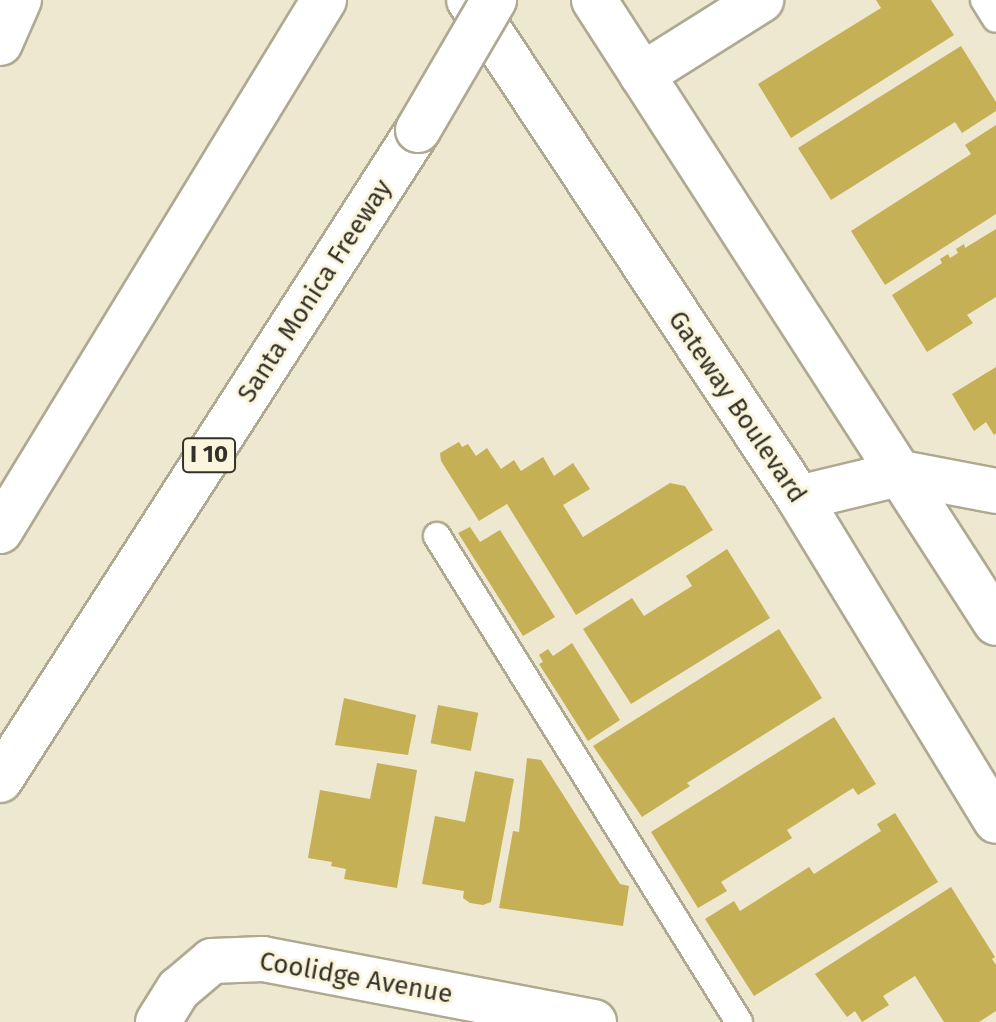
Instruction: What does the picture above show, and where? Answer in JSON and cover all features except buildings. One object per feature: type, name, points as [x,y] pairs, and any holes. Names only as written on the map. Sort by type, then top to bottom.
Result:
[{"type":"main road","points":[[0,43],[19,0]]},
{"type":"main road","points":[[0,531],[324,0]]},
{"type":"main road","name":"Gateway Boulevard","points":[[469,0],[799,498],[996,821]]},
{"type":"main road","name":"Santa Monica Freeway","points":[[0,780],[418,130],[494,0]]},
{"type":"main road","points":[[594,0],[996,623]]},
{"type":"main road","points":[[642,75],[761,0]]},
{"type":"main road","points":[[799,498],[902,473],[996,491]]},
{"type":"main road","name":"Coolidge Avenue","points":[[158,1022],[179,989],[212,961],[263,959],[594,1022]]},
{"type":"lane","points":[[984,0],[996,19]]},
{"type":"lane","points":[[437,536],[739,1022]]}]
